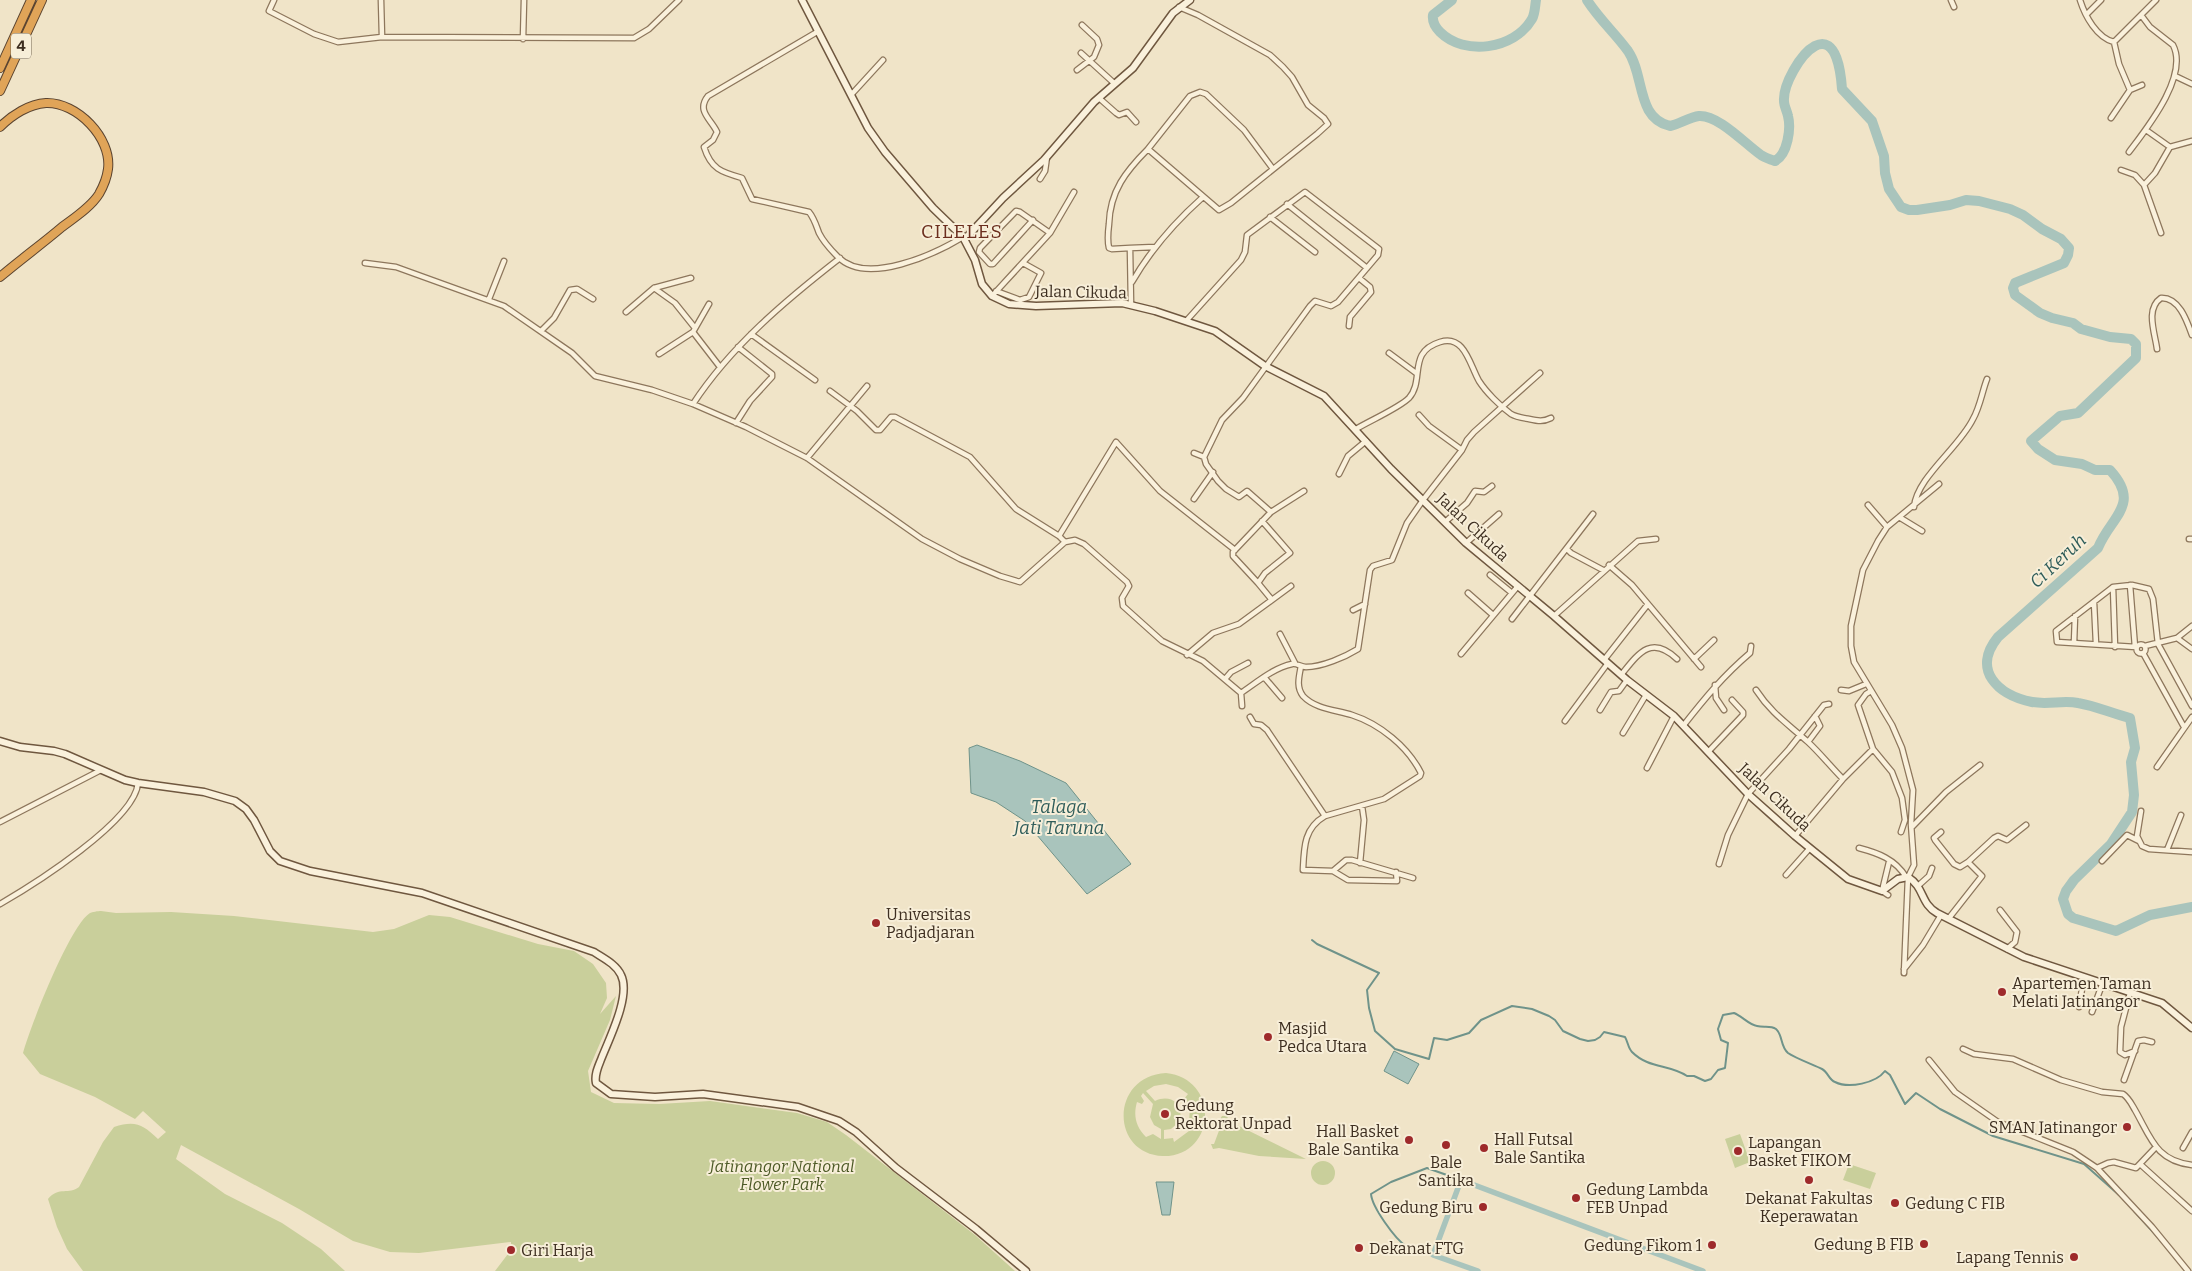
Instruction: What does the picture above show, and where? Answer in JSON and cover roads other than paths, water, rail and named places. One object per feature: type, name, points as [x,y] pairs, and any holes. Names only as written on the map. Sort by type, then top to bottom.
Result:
[{"type":"highway","name":"4","points":[[0,68],[31,0]]},
{"type":"highway","name":"4","points":[[0,91],[42,0]]},
{"type":"highway","points":[[0,127],[12,116],[28,108],[47,103],[64,107],[79,114],[101,139],[108,155],[108,169],[98,196],[78,215],[0,277]]},
{"type":"street","points":[[274,0],[269,11],[314,34],[338,42],[382,37],[634,38],[649,29],[680,0]]},
{"type":"street","points":[[381,0],[382,37]]},
{"type":"street","points":[[523,39],[524,0]]},
{"type":"street","points":[[802,0],[868,128],[885,152],[933,208],[964,238],[975,260],[982,284],[994,294],[1020,300],[1029,296],[1041,273],[1023,262]]},
{"type":"street","points":[[817,32],[708,96],[704,104],[704,115],[717,132],[713,140],[704,147],[707,157],[717,169],[745,180],[752,200],[809,212],[819,232],[840,258],[862,268],[880,268],[901,264],[939,250],[964,238],[1048,156],[1099,98],[1135,66],[1179,7],[1190,0]]},
{"type":"street","points":[[1952,0],[1954,7]]},
{"type":"street","points":[[2080,0],[2103,38],[2114,42]]},
{"type":"street","points":[[2087,14],[2101,0]]},
{"type":"street","points":[[2114,42],[2156,0]]},
{"type":"street","points":[[1148,149],[1216,208],[1222,209],[1325,127],[1327,121],[1308,105],[1292,77],[1270,56],[1198,15],[1179,7]]},
{"type":"street","points":[[2129,152],[2164,102],[2175,76],[2177,57],[2173,45],[2150,27],[2141,15]]},
{"type":"street","points":[[1077,70],[1097,53],[1099,42],[1082,25]]},
{"type":"street","points":[[2114,42],[2119,64],[2130,90]]},
{"type":"street","points":[[1081,53],[1115,84]]},
{"type":"street","points":[[851,95],[883,60]]},
{"type":"street","points":[[2175,76],[2192,84]]},
{"type":"street","points":[[2111,118],[2130,90],[2142,85]]},
{"type":"street","points":[[1155,247],[1109,248],[1110,210],[1120,180],[1128,168],[1148,149],[1190,96],[1200,92],[1206,94],[1244,130],[1273,169]]},
{"type":"street","points":[[1099,98],[1119,115],[1127,112],[1136,122]]},
{"type":"street","points":[[2146,130],[2170,147]]},
{"type":"street","points":[[2144,185],[2155,173],[2170,147],[2192,141]]},
{"type":"street","points":[[1040,179],[1045,171],[1048,156]]},
{"type":"street","points":[[2121,170],[2135,176],[2144,185],[2161,233]]},
{"type":"street","points":[[994,294],[1050,233],[1074,192]]},
{"type":"street","points":[[1187,320],[1241,260],[1245,252],[1247,235],[1302,193],[1308,193],[1378,247],[1378,255],[1334,305],[1318,301],[1314,302],[1242,398],[1222,420],[1204,457],[1206,464],[1222,485],[1232,494],[1239,497],[1247,491],[1271,512]]},
{"type":"street","points":[[1132,283],[1155,247],[1180,217],[1203,197]]},
{"type":"street","points":[[1287,204],[1368,268]]},
{"type":"street","points":[[1032,220],[993,264],[990,264],[979,252],[980,248],[1016,211],[1032,220],[1050,233]]},
{"type":"street","points":[[1270,216],[1315,252]]},
{"type":"street","points":[[1130,248],[1131,305]]},
{"type":"street","points":[[693,404],[720,367],[738,347],[799,290],[840,258]]},
{"type":"street","points":[[489,300],[504,261]]},
{"type":"street","points":[[365,264],[396,266],[504,306],[572,353],[591,373],[601,379],[652,390],[693,404],[808,458],[922,539],[1000,576],[1020,582],[1065,542],[1075,540],[1084,544],[1122,577],[1129,586],[1122,598],[1123,606],[1162,641],[1186,655],[1203,662],[1225,679],[1241,693],[1242,706]]},
{"type":"street","points":[[626,312],[654,288],[691,278]]},
{"type":"street","points":[[1349,326],[1350,317],[1371,292],[1370,287],[1359,278]]},
{"type":"street","points":[[654,288],[674,303],[720,367]]},
{"type":"street","points":[[541,331],[554,318],[570,290],[577,289],[592,299]]},
{"type":"street","name":"Jalan Cikuda","points":[[994,294],[1006,303],[1036,306],[1118,303],[1187,320],[1215,331],[1265,366],[1324,396],[1466,543],[1554,616],[1624,678],[1674,716],[1748,794],[1795,836],[1848,879],[1885,893]]},
{"type":"street","points":[[2157,349],[2152,314],[2154,305],[2161,298],[2168,298],[2178,306],[2192,335]]},
{"type":"street","points":[[659,354],[694,330],[709,304]]},
{"type":"street","points":[[752,334],[815,380]]},
{"type":"street","points":[[1356,429],[1409,398],[1412,393],[1420,358],[1432,345],[1449,340],[1456,342],[1469,358],[1478,380],[1502,406],[1516,416],[1542,422],[1551,418]]},
{"type":"street","points":[[736,423],[750,401],[772,377],[772,374],[738,347]]},
{"type":"street","points":[[1389,353],[1416,373]]},
{"type":"street","points":[[1280,634],[1295,663],[1301,666],[1322,664],[1358,649],[1370,570],[1373,566],[1392,560],[1407,523],[1462,450],[1467,440],[1540,373]]},
{"type":"street","points":[[1914,507],[1915,496],[1923,484],[1973,420],[1986,379]]},
{"type":"street","points":[[808,458],[867,386]]},
{"type":"street","points":[[830,391],[876,430],[880,430],[891,417],[895,417],[970,457],[1016,509],[1059,536],[1065,542]]},
{"type":"street","points":[[1419,415],[1429,426],[1462,450]]},
{"type":"street","points":[[1339,474],[1348,456],[1366,441]]},
{"type":"street","points":[[1059,536],[1116,442],[1160,491],[1235,550]]},
{"type":"street","points":[[1194,453],[1204,457]]},
{"type":"street","points":[[1194,499],[1213,472]]},
{"type":"street","points":[[1939,484],[1888,527],[1863,570],[1851,626],[1851,646],[1854,662],[1892,725],[1902,748],[1913,790],[1914,865],[1908,877],[1904,971],[1923,946],[1942,915]]},
{"type":"street","points":[[1445,522],[1467,503],[1475,491],[1484,492],[1492,486]]},
{"type":"street","points":[[1272,600],[1233,556],[1235,550],[1271,512],[1304,491]]},
{"type":"street","points":[[1868,504],[1888,527]]},
{"type":"street","points":[[1466,543],[1499,514]]},
{"type":"street","points":[[1512,619],[1593,514]]},
{"type":"street","points":[[1900,517],[1922,531]]},
{"type":"street","points":[[1258,583],[1265,573],[1290,553],[1262,521]]},
{"type":"street","points":[[1554,616],[1603,570],[1617,561],[1638,541],[1656,539]]},
{"type":"street","points":[[1567,549],[1603,570]]},
{"type":"street","points":[[1609,565],[1632,585],[1701,667]]},
{"type":"street","points":[[1490,575],[1512,593]]},
{"type":"street","points":[[2130,585],[2136,647],[2139,653],[2143,653],[2184,727]]},
{"type":"street","points":[[2192,626],[2177,638],[2158,644],[2145,646],[2141,644],[2136,647],[2057,642],[2056,631],[2113,587],[2130,585],[2149,589],[2158,644],[2192,706]]},
{"type":"street","points":[[1186,655],[1213,633],[1239,624],[1291,586]]},
{"type":"street","points":[[1460,654],[1518,586]]},
{"type":"street","points":[[2113,587],[2116,647]]},
{"type":"street","points":[[1468,593],[1492,616]]},
{"type":"street","points":[[2094,602],[2096,644]]},
{"type":"street","points":[[1353,610],[1365,604]]},
{"type":"street","points":[[1565,721],[1648,604]]},
{"type":"street","points":[[2074,643],[2075,616]]},
{"type":"street","points":[[2177,638],[2192,649]]},
{"type":"street","points":[[1694,659],[1714,640]]},
{"type":"street","points":[[1683,726],[1715,685],[1750,653],[1751,646]]},
{"type":"street","points":[[2143,653],[2146,651],[2145,646]]},
{"type":"street","points":[[1600,710],[1611,692],[1619,691],[1636,656],[1648,648],[1669,651],[1677,659]]},
{"type":"street","points":[[1225,679],[1231,672],[1248,663]]},
{"type":"street","points":[[1241,693],[1264,677],[1295,663]]},
{"type":"street","points":[[1301,666],[1298,684],[1301,693],[1306,698],[1322,707],[1355,716],[1384,731],[1399,744],[1421,771],[1420,776],[1384,798],[1326,816],[1310,828],[1304,845],[1303,870],[1333,871],[1348,880],[1397,881],[1396,872]]},
{"type":"street","points":[[1264,677],[1282,698]]},
{"type":"street","points":[[1841,690],[1849,691],[1866,684]]},
{"type":"street","points":[[1715,685],[1716,698],[1724,710]]},
{"type":"street","points":[[1756,690],[1766,706],[1808,742],[1843,779]]},
{"type":"street","points":[[1871,691],[1866,694],[1858,705],[1873,749],[1892,772],[1902,798],[1905,820],[1901,832]]},
{"type":"street","points":[[1623,733],[1646,695]]},
{"type":"street","points":[[1708,752],[1743,714],[1732,700]]},
{"type":"street","points":[[1719,864],[1728,835],[1748,794],[1824,705],[1829,704]]},
{"type":"street","points":[[1648,768],[1674,716]]},
{"type":"street","points":[[1808,742],[1820,726],[1815,716]]},
{"type":"street","points":[[1250,717],[1254,724],[1261,725],[1267,730],[1326,816]]},
{"type":"street","points":[[2157,767],[2192,717]]},
{"type":"street","points":[[0,741],[20,747],[54,751],[138,783],[204,792],[235,801],[254,820],[270,851],[280,861],[310,871],[422,893],[594,952],[616,968],[623,982],[621,1004],[616,1023],[597,1070],[596,1083],[605,1091],[611,1094],[655,1097],[703,1094],[798,1107],[839,1121],[856,1132],[896,1168],[976,1229],[1026,1271]]},
{"type":"street","points":[[1795,836],[1843,779],[1873,749]]},
{"type":"street","points":[[1912,827],[1946,792],[1980,765]]},
{"type":"street","points":[[0,822],[101,770]]},
{"type":"street","points":[[0,904],[67,861],[100,833],[127,809],[137,792],[138,783]]},
{"type":"street","points":[[1360,863],[1364,820],[1362,806]]},
{"type":"street","points":[[2141,811],[2137,836],[2142,846],[2149,849],[2192,852]]},
{"type":"street","points":[[2167,850],[2181,815]]},
{"type":"street","points":[[1941,832],[1934,838],[1935,840],[1954,864],[1960,867],[1994,838],[1998,836],[2007,840],[2026,825]]},
{"type":"street","points":[[2102,861],[2127,835],[2139,841]]},
{"type":"street","points":[[1786,875],[1810,848]]},
{"type":"street","points":[[1858,848],[1885,856],[1919,885],[1926,904],[1942,915],[2024,957],[2162,1003],[2192,1028]]},
{"type":"street","points":[[1333,871],[1346,860],[1413,878]]},
{"type":"street","points":[[1885,893],[1889,862]]},
{"type":"street","points":[[1949,918],[1982,876],[1968,862]]},
{"type":"street","points":[[1919,885],[1929,876],[1932,868]]},
{"type":"street","points":[[1885,893],[1898,879],[1908,877]]},
{"type":"street","points":[[2000,910],[2017,932],[2015,942],[2008,948]]},
{"type":"street","points":[[2078,1008],[2084,977]]},
{"type":"street","points":[[2092,1012],[2103,982]]},
{"type":"street","points":[[2130,993],[2121,1027],[2120,1052],[2125,1055],[2135,1051]]},
{"type":"street","points":[[2124,1080],[2138,1042],[2144,1040],[2152,1042]]},
{"type":"street","points":[[1963,1049],[1974,1054],[2013,1059],[2061,1080],[2102,1092],[2123,1094],[2131,1104],[2156,1147],[2171,1161],[2192,1166]]},
{"type":"street","points":[[1929,1060],[1955,1092],[1998,1122],[2073,1152],[2096,1168],[2152,1227],[2188,1271]]},
{"type":"street","points":[[2183,1148],[2192,1132]]},
{"type":"street","points":[[2096,1168],[2108,1162],[2134,1168],[2156,1147]]},
{"type":"street","points":[[2140,1164],[2192,1211]]},
{"type":"water","name":"Talaga Jati Taruna","points":[[977,745],[1020,761],[1066,783],[1131,864],[1087,894],[1025,821],[996,802],[971,793],[969,748]]},
{"type":"water","points":[[1394,1051],[1419,1064],[1408,1084],[1384,1071]]},
{"type":"water","points":[[1156,1182],[1174,1182],[1170,1215],[1162,1215]]},
{"type":"waterway","name":"Ci Keruh","points":[[1452,0],[1433,15],[1434,24],[1450,40],[1475,47],[1501,43],[1524,29],[1532,19],[1536,0]]},
{"type":"waterway","name":"Ci Keruh","points":[[1587,0],[1628,51],[1637,72],[1646,105],[1659,122],[1670,126],[1699,116],[1707,117],[1723,125],[1763,156],[1775,161],[1783,153],[1788,140],[1789,121],[1784,105],[1784,94],[1789,79],[1798,63],[1809,50],[1822,44],[1828,46],[1833,51],[1839,66],[1842,89],[1872,121],[1884,156],[1885,173],[1889,189],[1901,207],[1917,210],[1950,205],[1966,200],[1979,201],[2010,209],[2023,215],[2042,229],[2061,239],[2069,248],[2064,263],[2015,283],[2013,288],[2015,295],[2040,313],[2052,318],[2073,323],[2081,329],[2110,337],[2131,339],[2136,344],[2136,358],[2078,413],[2060,416],[2031,441],[2038,449],[2055,460],[2082,464],[2095,470],[2110,470],[2119,482],[2123,493],[2120,511],[2098,548],[1998,637],[1990,649],[1987,660],[1988,670],[1992,679],[1999,687],[2020,699],[2038,703],[2078,703],[2130,718],[2135,748],[2131,762],[2134,795],[2132,812],[2111,844],[2074,880],[2066,891],[2063,899],[2068,914],[2073,918],[2116,931],[2150,915],[2192,907]]},
{"type":"waterway","points":[[1312,940],[1379,973],[1367,990],[1369,1008],[1375,1031],[1395,1049],[1429,1059],[1434,1038],[1447,1040],[1469,1033],[1481,1020],[1512,1006],[1532,1009],[1549,1016],[1555,1020],[1563,1031],[1580,1039],[1595,1040],[1604,1032],[1625,1037],[1631,1050],[1645,1061],[1705,1081],[1711,1079],[1718,1070],[1725,1068],[1728,1043],[1721,1040],[1718,1029],[1723,1015],[1734,1013],[1754,1025],[1776,1029],[1788,1053],[1822,1069],[1835,1082],[1847,1085],[1862,1084],[1875,1079],[1885,1071],[1890,1075],[1905,1104],[1916,1093],[1940,1109],[1993,1136],[2084,1164],[2119,1195]]},
{"type":"waterway","points":[[1433,1255],[1406,1246],[1401,1242],[1390,1230],[1375,1207],[1371,1194],[1391,1182],[1427,1168],[1461,1180]]},
{"type":"waterway","points":[[1478,1271],[1433,1255],[1461,1180],[1703,1271]]},
{"type":"waterway","points":[[2134,1211],[2163,1243]]},
{"type":"place","name":"Universitas Padjadjaran","points":[[876,923]]},
{"type":"place","name":"Apartemen Taman Melati Jatinangor","points":[[2002,992]]},
{"type":"place","name":"Masjid Pedca Utara","points":[[1268,1037]]},
{"type":"place","name":"Gedung Rektorat Unpad","points":[[1165,1114]]},
{"type":"place","name":"SMAN Jatinangor","points":[[2127,1127]]},
{"type":"place","name":"Hall Basket Bale Santika","points":[[1409,1140]]},
{"type":"place","name":"Bale Santika","points":[[1446,1145]]},
{"type":"place","name":"Hall Futsal Bale Santika","points":[[1484,1148]]},
{"type":"place","name":"Lapangan Basket FIKOM","points":[[1738,1151]]},
{"type":"place","name":"Dekanat Fakultas Keperawatan","points":[[1809,1180]]},
{"type":"place","name":"Gedung Lambda FEB Unpad","points":[[1576,1198]]},
{"type":"place","name":"Gedung C FIB","points":[[1895,1203]]},
{"type":"place","name":"Gedung Biru","points":[[1483,1207]]},
{"type":"place","name":"Gedung B FIB","points":[[1924,1244]]},
{"type":"place","name":"Gedung Fikom 1","points":[[1712,1245]]},
{"type":"place","name":"Dekanat FTG","points":[[1359,1248]]},
{"type":"place","name":"Giri Harja","points":[[511,1250]]},
{"type":"place","name":"Lapang Tennis","points":[[2074,1257]]},
{"type":"district","name":"CILELES","points":[[962,231]]},
{"type":"park label","name":"Jatinangor National Flower Park","points":[[782,1175]]}]
